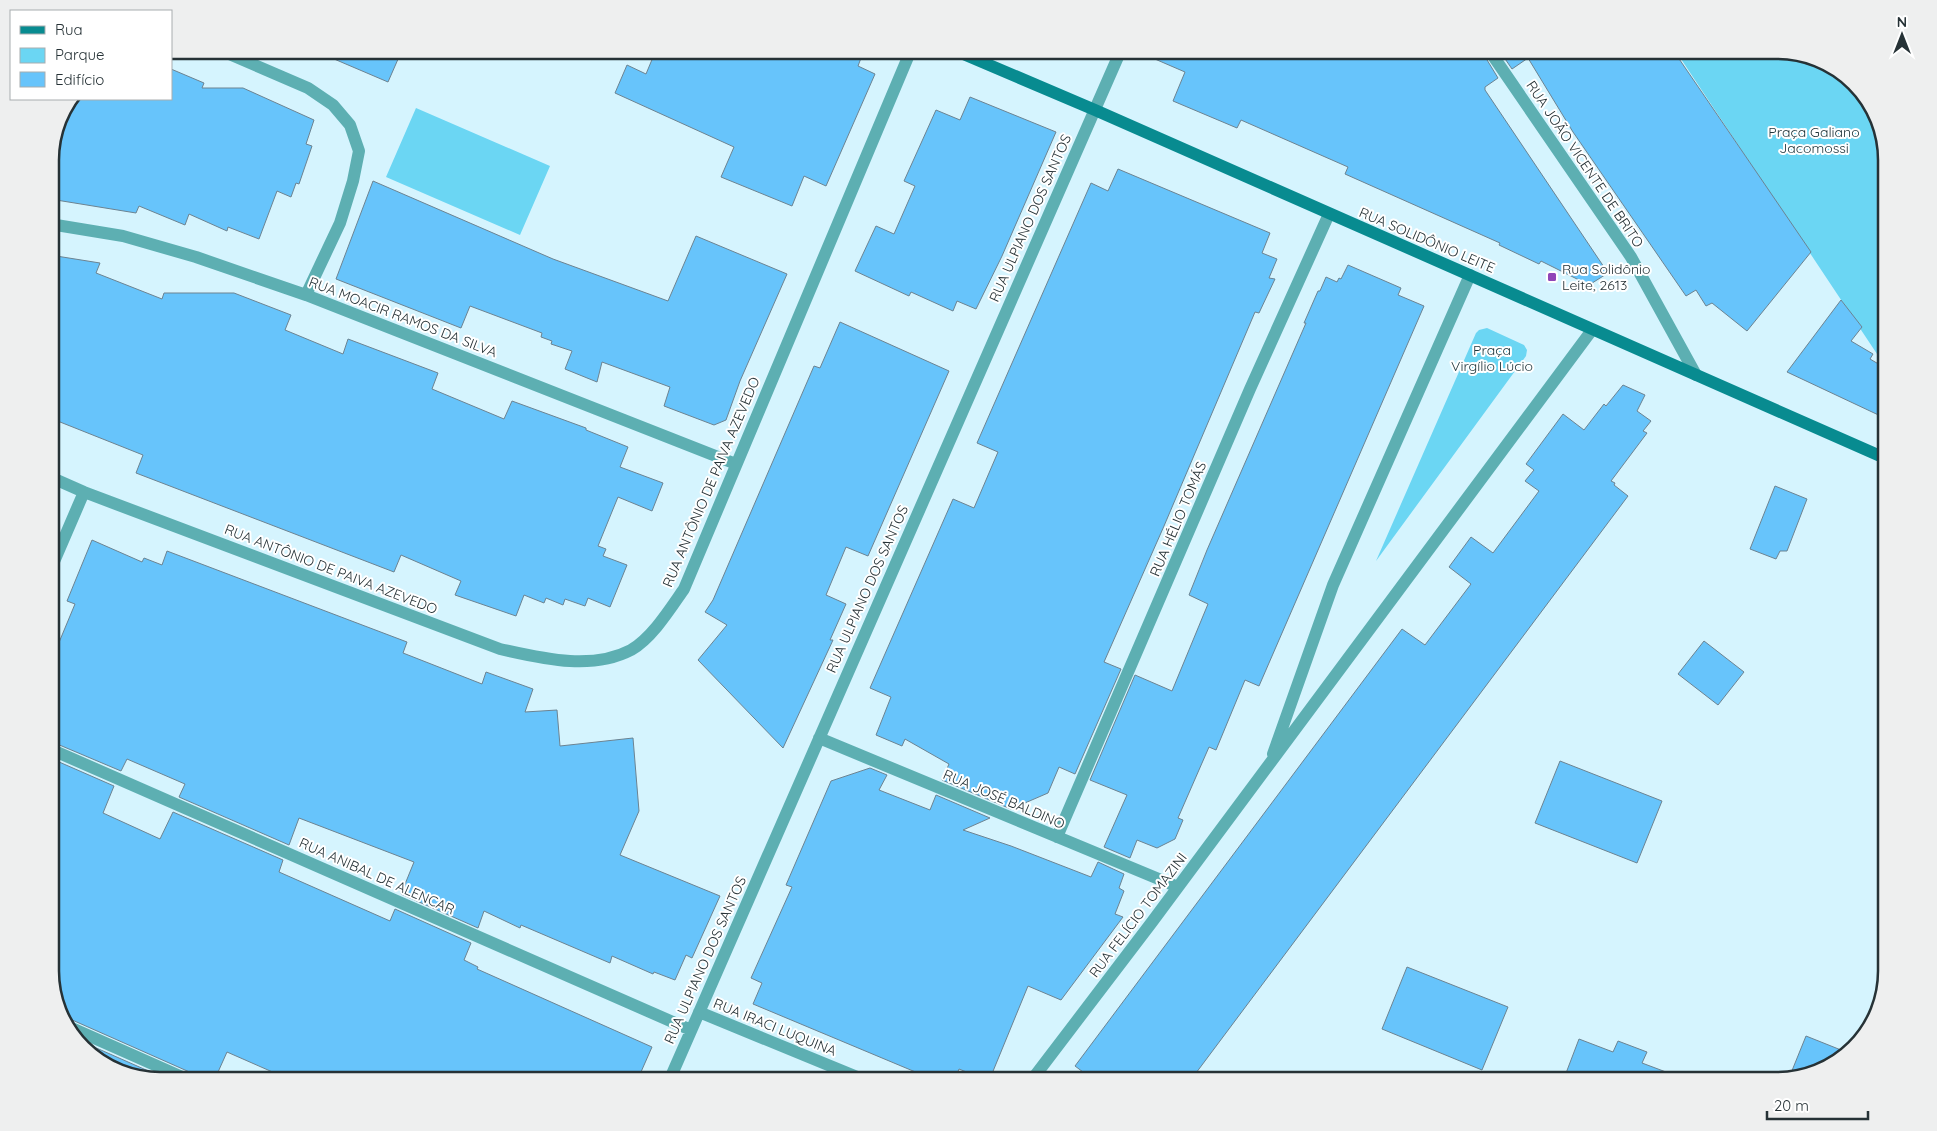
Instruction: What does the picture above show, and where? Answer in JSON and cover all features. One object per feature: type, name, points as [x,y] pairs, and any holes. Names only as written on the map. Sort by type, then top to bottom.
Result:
[{"type":"main road","name":"RUA SOLIDÔNIO LEITE","points":[[975,59],[1878,455]]},
{"type":"street","points":[[241,59],[308,88],[333,105],[350,125],[359,151],[353,181],[340,224],[306,295]]},
{"type":"street","name":"RUA ANTÔNIO DE PAIVA AZEVEDO","points":[[59,480],[84,492],[500,649],[550,659],[602,660],[632,649],[659,626],[684,589],[907,59]]},
{"type":"street","name":"RUA ULPIANO DOS SANTOS","points":[[673,1072],[1117,59]]},
{"type":"street","name":"RUA JOÃO VICENTE DE BRITO","points":[[1495,59],[1631,257],[1696,375]]},
{"type":"street","name":"RUA HÉLIO TOMÁS","points":[[1057,837],[1250,389],[1329,214]]},
{"type":"street","name":"RUA MOACIR RAMOS DA SILVA","points":[[59,225],[123,236],[196,257],[306,295],[736,464]]},
{"type":"street","points":[[1269,765],[1333,585],[1470,275]]},
{"type":"street","points":[[1269,765],[1592,330]]},
{"type":"street","points":[[59,550],[84,492]]},
{"type":"street","name":"RUA JOSÉ BALDINO","points":[[819,738],[1178,887]]},
{"type":"street","name":"RUA ANIBAL DE ALENCAR","points":[[59,753],[691,1030]]},
{"type":"street","name":"RUA FELÍCIO TOMAZINI","points":[[1038,1072],[1269,765]]},
{"type":"street","name":"RUA IRACI LUQUINA","points":[[699,1012],[845,1072]]},
{"type":"street","points":[[79,1031],[170,1072]]},
{"type":"green space","name":"Praça Galiano Jacomossi","points":[[1681,59],[1777,59],[1803,62],[1828,72],[1839,80],[1849,88],[1865,109],[1871,121],[1878,153],[1878,355]]},
{"type":"green space","points":[[416,108],[550,166],[520,235],[386,177]]},
{"type":"green space","name":"Praça Virgílio Lúcio","points":[[1487,328],[1524,345],[1527,350],[1526,356],[1376,561],[1476,333]]},
{"type":"building","points":[[334,59],[398,59],[388,82]]},
{"type":"building","points":[[652,59],[861,59],[858,66],[875,74],[826,186],[804,176],[792,206],[721,177],[734,147],[615,93],[627,65],[646,74]]},
{"type":"building","points":[[1155,59],[1486,59],[1498,78],[1485,87],[1485,90],[1608,273],[1589,285],[1541,261],[1539,264],[1499,245],[1500,243],[1345,174],[1348,167],[1241,120],[1237,128],[1173,101],[1185,72]]},
{"type":"building","points":[[1505,59],[1527,59],[1512,69]]},
{"type":"building","points":[[1529,59],[1679,59],[1811,252],[1747,331],[1712,303],[1706,306],[1696,290],[1686,296],[1573,132]]},
{"type":"building","points":[[172,69],[204,83],[202,88],[243,88],[314,120],[306,144],[312,146],[299,184],[296,183],[291,197],[277,191],[259,239],[228,227],[227,231],[189,214],[185,225],[139,206],[136,213],[59,200],[59,153],[62,134],[66,121],[79,100],[172,100]]},
{"type":"building","points":[[970,97],[1056,132],[1002,256],[976,309],[957,301],[953,311],[911,292],[909,296],[855,271],[876,226],[894,234],[915,186],[904,181],[936,110],[960,120]]},
{"type":"building","points":[[1118,169],[1270,233],[1262,253],[1277,259],[1269,278],[1275,279],[1259,313],[1255,312],[1104,662],[1121,669],[1075,774],[1059,767],[1048,793],[1011,809],[942,780],[949,764],[905,739],[902,746],[876,735],[891,697],[870,688],[953,499],[974,508],[998,452],[977,443],[1091,183],[1108,191]]},
{"type":"building","points":[[373,181],[553,259],[668,301],[696,236],[787,274],[740,381],[726,420],[714,425],[664,406],[670,387],[602,362],[597,382],[565,369],[572,351],[551,344],[552,341],[541,337],[542,333],[470,306],[461,328],[336,279]]},
{"type":"building","points":[[59,256],[100,263],[96,273],[162,299],[164,293],[234,293],[291,315],[285,330],[343,354],[348,339],[438,373],[432,389],[504,419],[512,401],[586,428],[586,430],[628,447],[620,467],[663,483],[652,511],[618,497],[598,546],[606,549],[603,556],[627,565],[610,607],[588,598],[585,606],[565,599],[563,605],[546,598],[544,603],[524,595],[516,616],[455,595],[461,581],[401,555],[394,572],[136,473],[143,455],[59,422]]},
{"type":"building","points":[[1348,265],[1401,288],[1398,295],[1424,306],[1259,686],[1245,680],[1216,750],[1209,747],[1178,818],[1183,820],[1175,839],[1157,848],[1137,840],[1130,858],[1104,847],[1127,795],[1090,780],[1135,675],[1172,691],[1208,604],[1189,595],[1207,550],[1306,323],[1304,323],[1318,291],[1320,291],[1326,277],[1337,282],[1339,278],[1341,279]]},
{"type":"building","points":[[1841,300],[1862,327],[1851,341],[1873,354],[1870,359],[1878,364],[1878,415],[1787,372]]},
{"type":"building","points":[[840,322],[949,371],[868,556],[846,547],[826,595],[846,604],[830,640],[833,640],[783,748],[698,660],[727,625],[705,612],[713,600],[814,366],[820,368]]},
{"type":"building","points":[[1623,385],[1645,395],[1637,411],[1651,421],[1643,431],[1647,433],[1611,481],[1628,496],[1197,1072],[1083,1072],[1075,1066],[1402,629],[1425,645],[1471,584],[1449,567],[1471,537],[1493,553],[1539,491],[1525,481],[1534,470],[1526,464],[1563,414],[1584,430],[1604,404],[1606,406]]},
{"type":"building","points":[[1775,486],[1807,499],[1787,551],[1780,551],[1776,559],[1750,549]]},
{"type":"building","points":[[92,540],[142,562],[144,558],[162,565],[167,551],[407,642],[403,653],[482,684],[486,672],[533,689],[525,712],[557,710],[560,746],[633,738],[639,811],[620,855],[720,896],[692,958],[686,955],[675,980],[654,972],[653,974],[612,956],[610,963],[521,925],[520,928],[484,911],[478,928],[401,894],[414,862],[299,818],[289,845],[179,797],[185,784],[127,759],[121,771],[59,745],[59,642],[75,604],[67,601]]},
{"type":"building","points":[[1704,641],[1744,672],[1718,705],[1678,674]]},
{"type":"building","points":[[1560,761],[1662,801],[1637,863],[1535,823]]},
{"type":"building","points":[[59,762],[114,786],[103,813],[160,839],[173,812],[283,860],[279,872],[390,921],[395,909],[471,943],[464,960],[478,967],[477,969],[652,1047],[641,1072],[273,1072],[227,1052],[218,1072],[189,1072],[71,1020],[69,1016],[64,1003],[59,978]]},
{"type":"building","points":[[870,768],[887,775],[879,790],[930,810],[936,795],[990,818],[963,830],[1011,846],[1091,877],[1098,862],[1124,874],[1119,888],[1124,891],[1115,914],[1123,917],[1061,1000],[1028,986],[993,1072],[966,1072],[959,1069],[958,1072],[915,1072],[753,1004],[762,983],[751,978],[792,887],[786,885],[831,781]]},
{"type":"building","points":[[1407,967],[1508,1007],[1482,1070],[1382,1029]]},
{"type":"building","points":[[1806,1036],[1840,1050],[1816,1065],[1792,1071]]},
{"type":"building","points":[[1579,1039],[1613,1052],[1618,1041],[1647,1052],[1642,1063],[1666,1072],[1566,1072]]},
{"type":"building","points":[[92,1046],[149,1071],[121,1065],[109,1059]]},
{"type":"place","name":"Rua Solidônio Leite, 2613","points":[[1552,277]]}]
